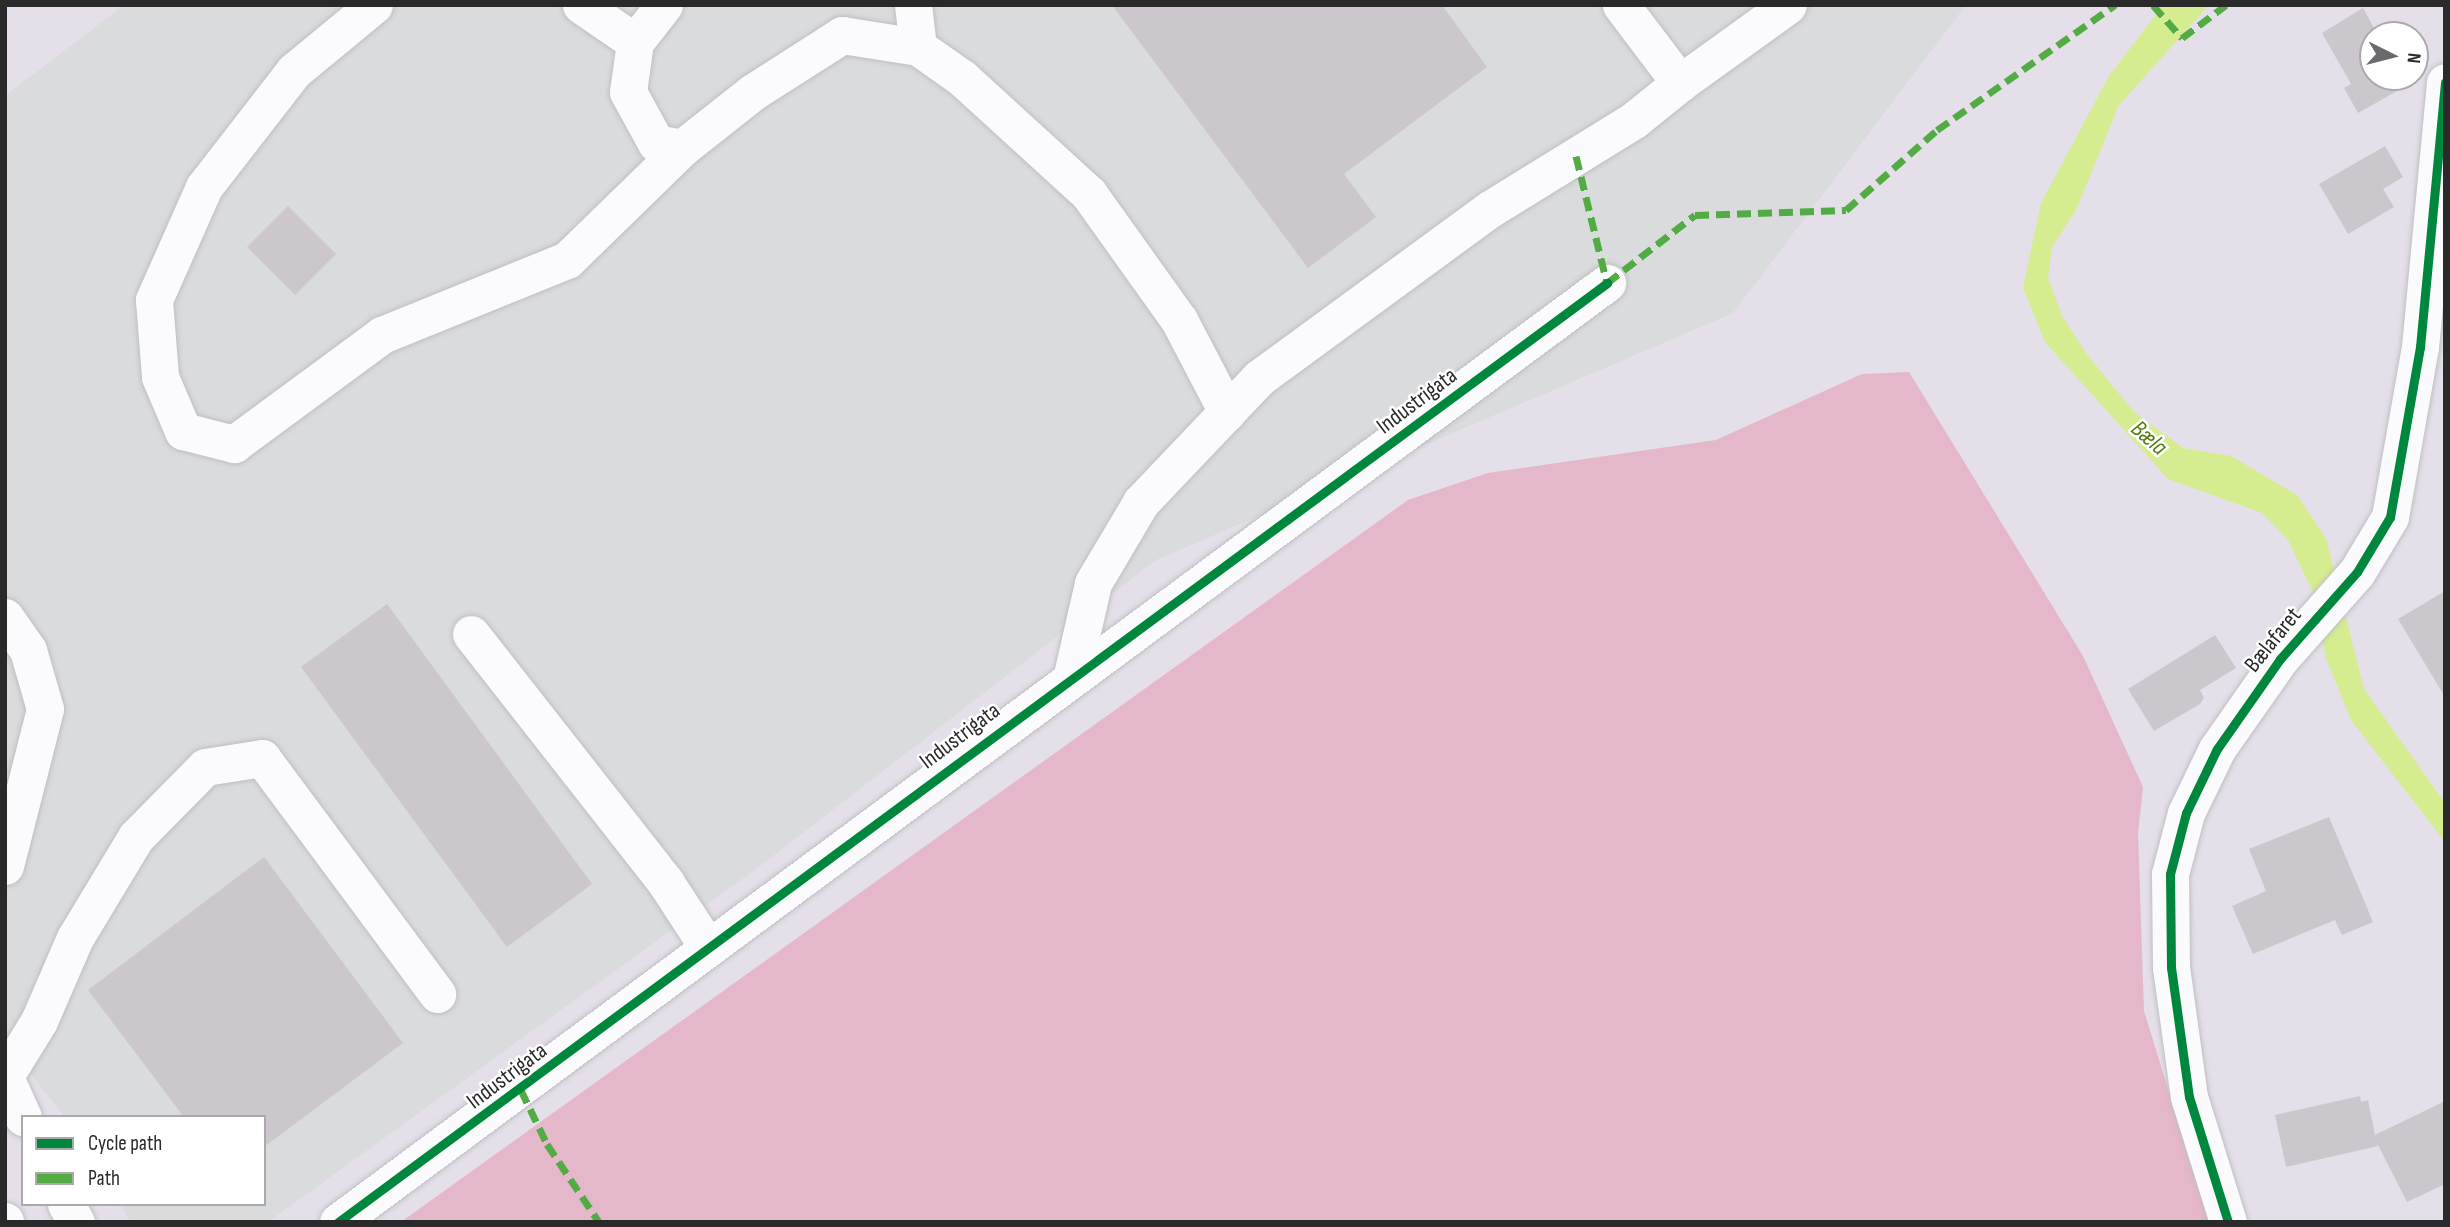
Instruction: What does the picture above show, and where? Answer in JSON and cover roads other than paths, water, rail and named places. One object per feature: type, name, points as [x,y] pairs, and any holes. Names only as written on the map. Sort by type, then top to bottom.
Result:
[{"type":"street","points":[[374,5],[294,71],[204,187],[154,300],[160,377],[183,431],[234,444],[382,335],[567,261],[682,148],[753,92],[842,35],[918,47],[962,78],[1089,194],[1179,320],[1227,412]]},
{"type":"street","points":[[580,5],[635,42]]},
{"type":"street","points":[[664,5],[635,42],[628,92],[656,143],[682,148]]},
{"type":"street","points":[[913,5],[918,47]]},
{"type":"street","points":[[1620,5],[1680,83]]},
{"type":"street","points":[[1072,675],[1093,583],[1142,502],[1259,379],[1490,209],[1634,120],[1680,83],[1788,5]]},
{"type":"street","name":"Bælafaret","points":[[2228,1222],[2189,1097],[2171,968],[2170,874],[2186,813],[2217,749],[2311,623],[2347,585],[2377,542],[2396,488],[2420,347],[2445,82]]},
{"type":"street","name":"Industrigata","points":[[338,1222],[1072,675],[1607,284]]},
{"type":"street","points":[[5,617],[28,650],[45,709],[5,866]]},
{"type":"street","points":[[471,634],[666,883],[707,946]]},
{"type":"street","points":[[22,1115],[5,1077],[39,1021],[75,938],[136,837],[205,767],[262,758],[437,994]]},
{"type":"street","points":[[67,1206],[76,1222]]},
{"type":"water","name":"Bæla","points":[[2163,5],[2209,5],[2119,105],[2076,210],[2052,247],[2048,278],[2062,316],[2086,353],[2134,412],[2183,448],[2231,456],[2297,495],[2326,538],[2364,689],[2445,803],[2445,842],[2351,720],[2326,658],[2312,590],[2288,540],[2262,513],[2168,479],[2045,342],[2023,288],[2041,203],[2109,76]]}]
